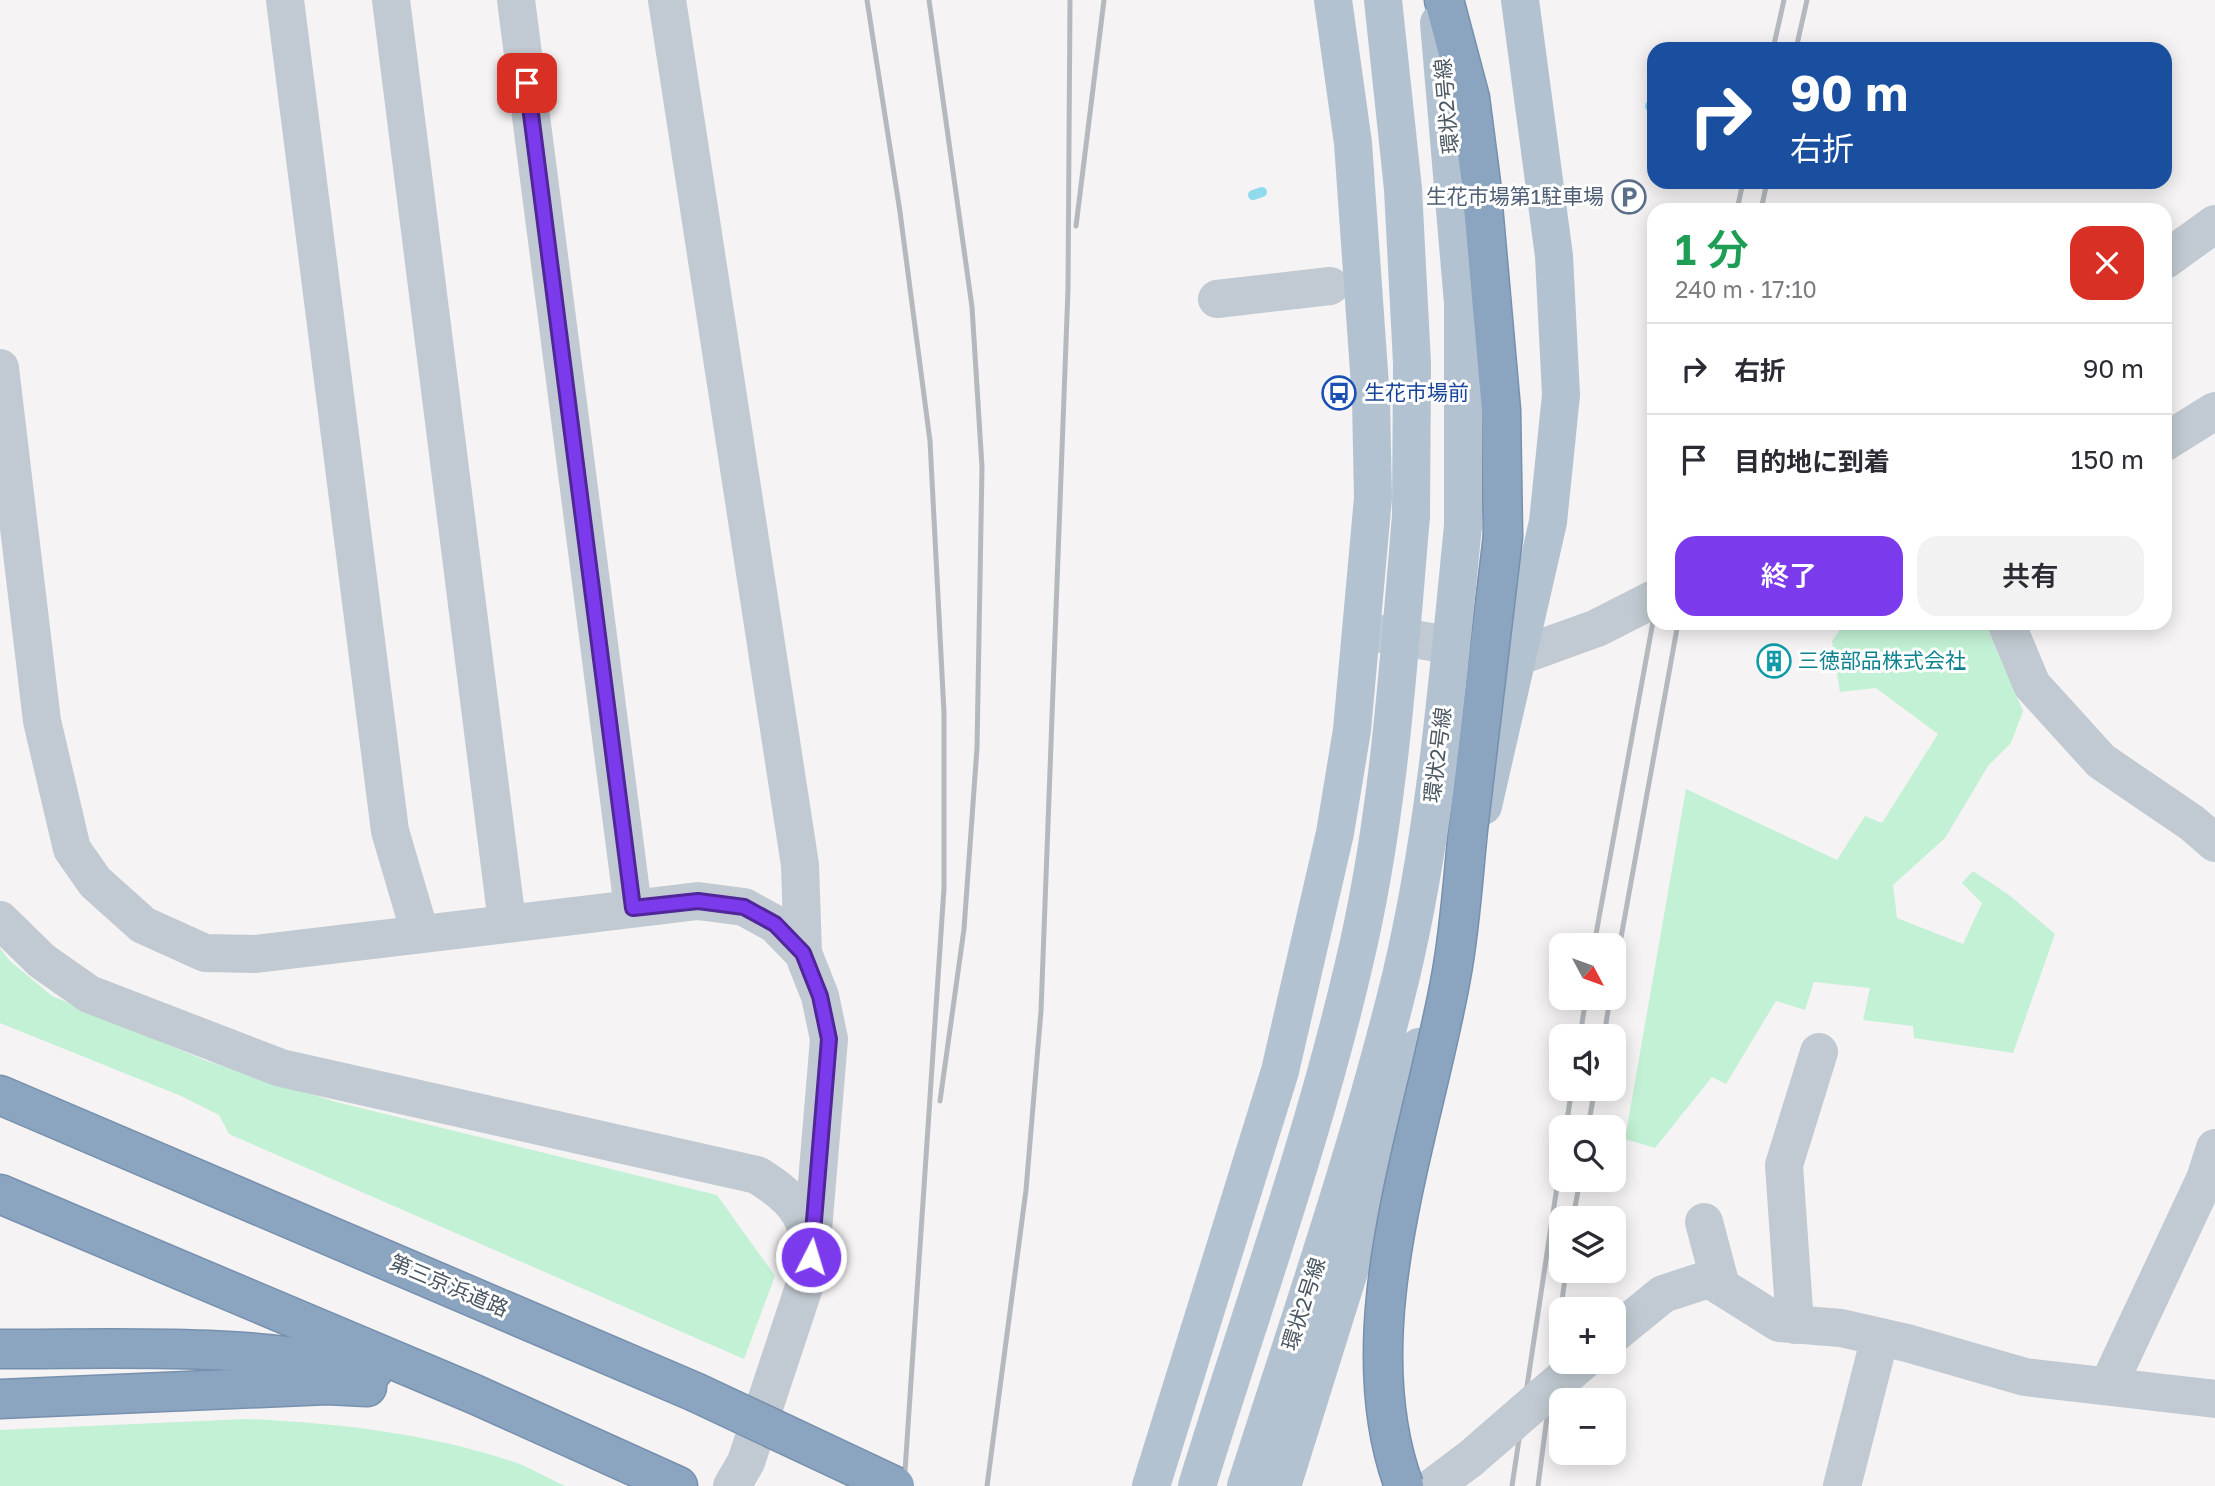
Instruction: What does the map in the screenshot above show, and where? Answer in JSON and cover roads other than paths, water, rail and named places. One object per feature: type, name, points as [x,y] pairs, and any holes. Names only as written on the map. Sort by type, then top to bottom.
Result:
[{"type":"highway","points":[[1404,1486],[1395,1462],[1383,1371],[1388,1293],[1400,1199],[1451,977],[1503,536],[1501,410],[1481,183],[1470,98],[1444,0]]},
{"type":"highway","name":"第三京浜道路","points":[[0,1095],[695,1392],[895,1486]]},
{"type":"highway","points":[[0,1194],[474,1394],[668,1482]]},
{"type":"highway","points":[[0,1349],[231,1349],[325,1360],[474,1394]]},
{"type":"highway","points":[[0,1399],[327,1385],[474,1394]]},
{"type":"main road","points":[[1151,1486],[1280,1071],[1335,833],[1352,730],[1373,498],[1371,400],[1353,144],[1333,0]]},
{"type":"main road","points":[[1196,1486],[1323,1083],[1354,966],[1376,845],[1393,724],[1411,516],[1409,309],[1403,189],[1383,0]]},
{"type":"main road","name":"環状2号線","points":[[1246,1486],[1370,1095],[1401,973],[1425,852],[1438,759],[1464,526],[1463,303],[1437,0]]},
{"type":"main road","points":[[1282,1486],[1402,1108],[1443,963],[1520,656],[1548,522],[1561,395],[1554,256],[1520,0]]},
{"type":"street","points":[[285,0],[390,831],[421,933]]},
{"type":"street","points":[[391,0],[507,922]]},
{"type":"street","points":[[516,0],[633,908]]},
{"type":"street","points":[[667,0],[800,865],[803,953],[820,996],[829,1039],[809,1272],[746,1462],[732,1486]]},
{"type":"street","points":[[2172,255],[2215,224]]},
{"type":"street","points":[[1217,299],[1330,286]]},
{"type":"street","points":[[0,368],[42,721],[72,849],[95,882],[143,925],[205,953],[256,954],[698,901],[744,907],[775,924],[803,953]]},
{"type":"street","points":[[2172,438],[2215,411]]},
{"type":"street","points":[[1362,631],[1520,656],[1597,628],[1647,603]]},
{"type":"street","points":[[2009,630],[2032,685],[2101,761],[2192,823],[2215,843]]},
{"type":"street","points":[[0,920],[42,961],[89,994],[281,1068],[757,1175],[782,1191],[803,1217],[812,1242]]},
{"type":"street","points":[[1795,1325],[1784,1165],[1819,1052]]},
{"type":"street","points":[[2108,1386],[2214,1156]]},
{"type":"street","points":[[1704,1222],[1721,1286]]},
{"type":"street","points":[[1626,1323],[1663,1294],[1709,1279],[1779,1324],[1841,1328],[2025,1377],[2215,1399]]},
{"type":"street","points":[[1842,1486],[1880,1337]]},
{"type":"street","points":[[1434,1486],[1470,1459],[1568,1374]]},
{"type":"waterway","points":[[1253,195],[1262,192]]},
{"type":"railway","points":[[867,0],[900,212],[930,441],[944,713],[944,888],[904,1486]]},
{"type":"railway","points":[[929,0],[972,307],[982,467],[977,748],[964,929],[940,1101]]},
{"type":"railway","points":[[987,1486],[1026,1190],[1041,1011],[1068,289],[1070,0]]},
{"type":"railway","points":[[1076,226],[1104,0]]},
{"type":"railway","points":[[1775,42],[1784,0]]},
{"type":"railway","points":[[1798,42],[1807,0]]},
{"type":"railway","points":[[1738,203],[1742,189]]},
{"type":"railway","points":[[1762,203],[1766,189]]},
{"type":"railway","points":[[1596,933],[1651,630]]},
{"type":"railway","points":[[1622,933],[1677,630]]},
{"type":"railway","points":[[1582,1024],[1584,1010]]},
{"type":"railway","points":[[1606,1024],[1608,1010]]},
{"type":"railway","points":[[1568,1115],[1570,1101]]},
{"type":"railway","points":[[1590,1115],[1593,1101]]},
{"type":"railway","points":[[1512,1486],[1556,1192]]},
{"type":"railway","points":[[1575,1206],[1578,1192]]},
{"type":"railway","points":[[1538,1486],[1564,1283]]},
{"type":"place","name":"生花市場第1駐車場","points":[[1629,197]]},
{"type":"place","name":"生花市場前","points":[[1339,393]]},
{"type":"place","name":"三徳部品株式会社","points":[[1774,661]]}]
